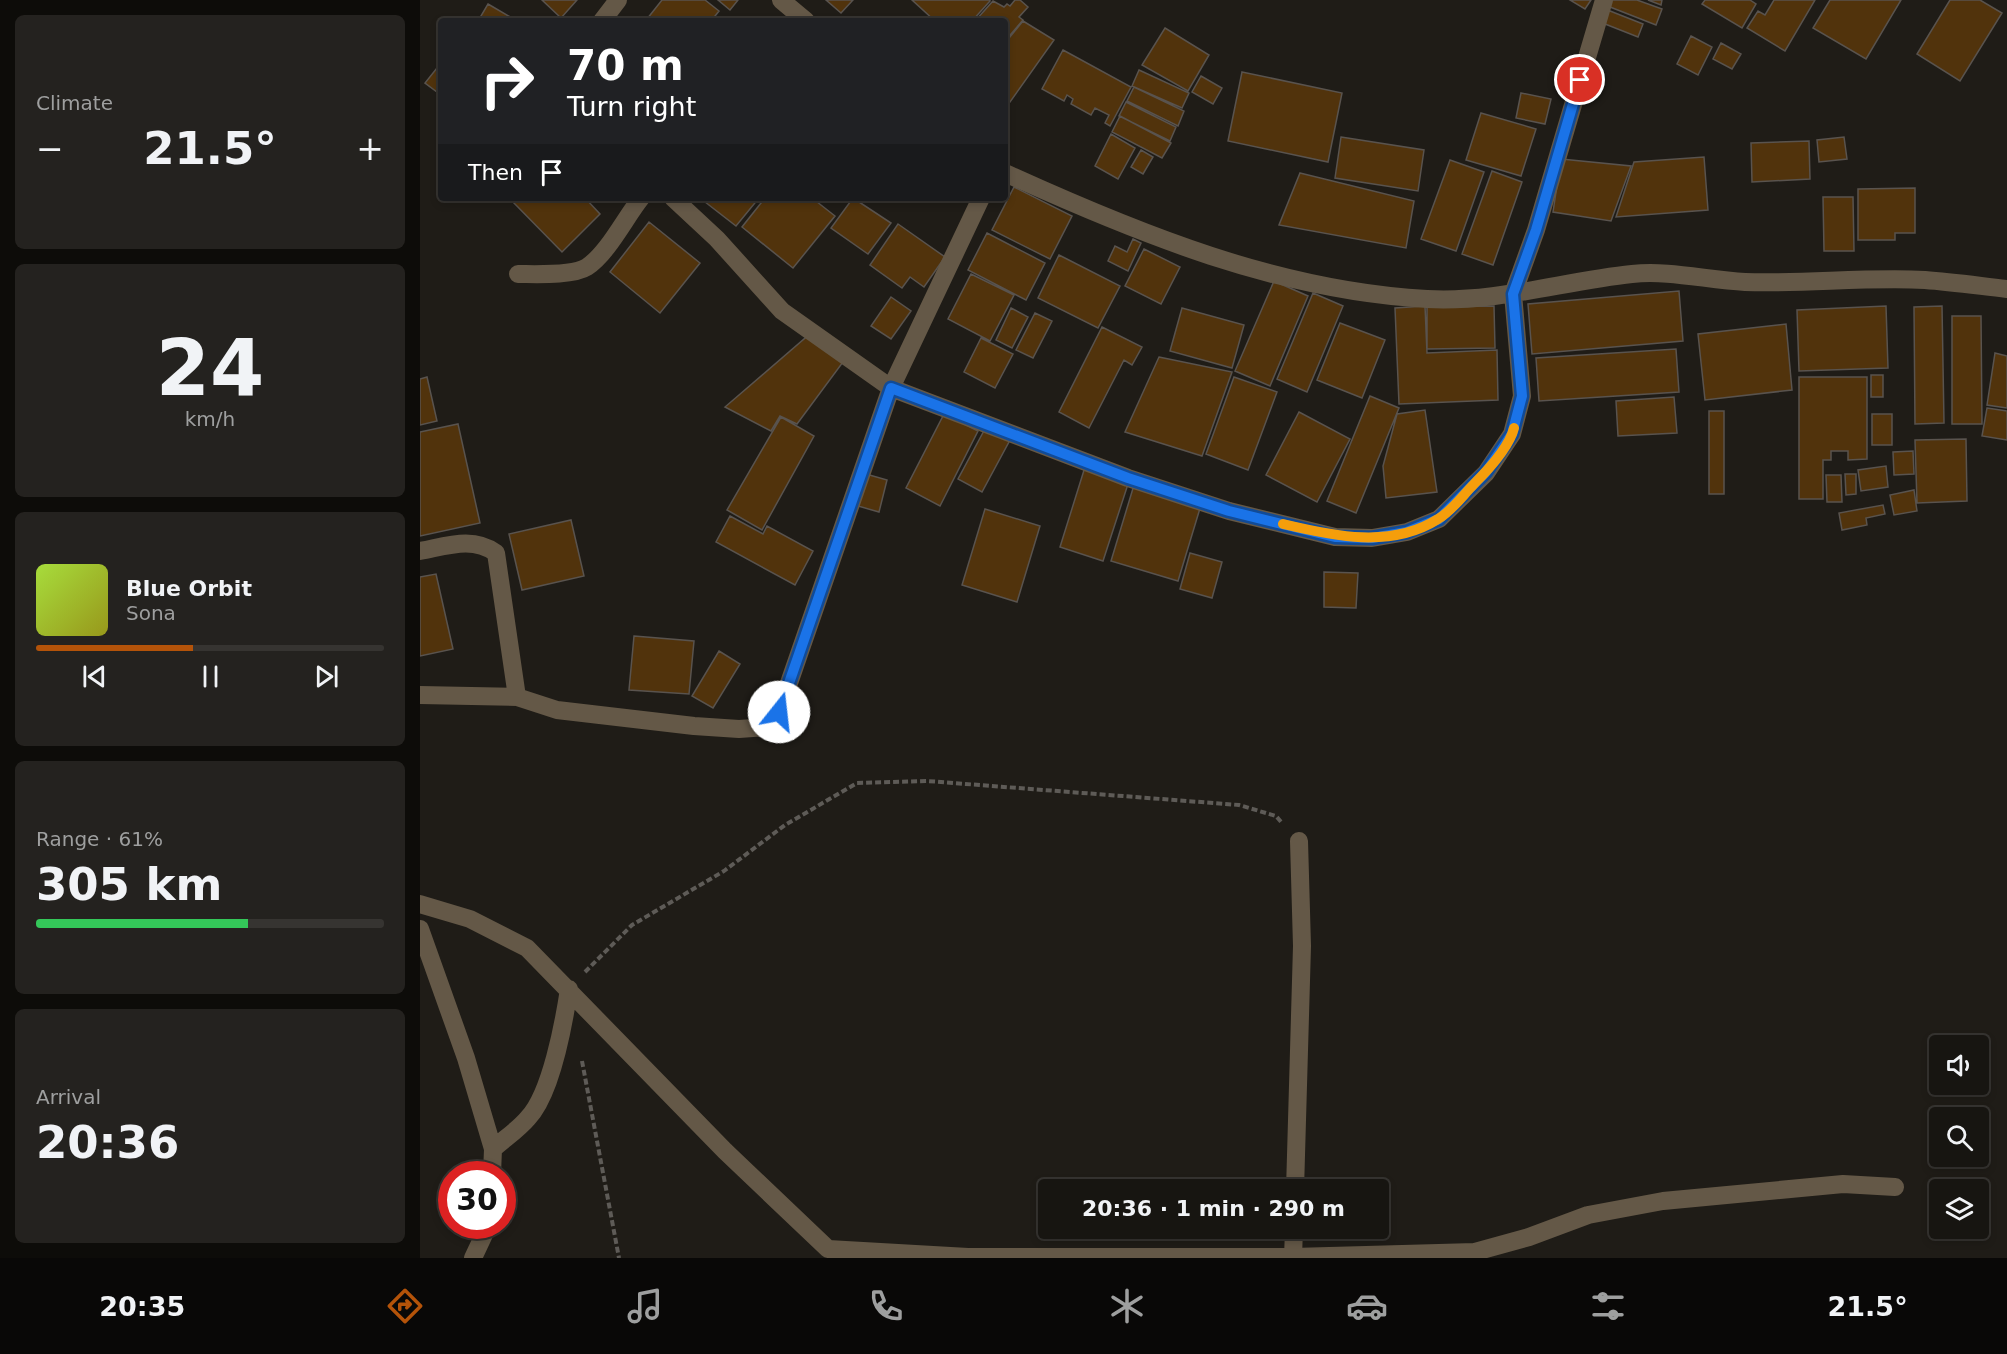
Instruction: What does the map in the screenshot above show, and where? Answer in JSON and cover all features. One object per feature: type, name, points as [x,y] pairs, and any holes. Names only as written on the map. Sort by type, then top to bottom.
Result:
[{"type":"street","points":[[604,18],[618,0]]},
{"type":"street","points":[[781,0],[802,18]]},
{"type":"street","points":[[676,201],[717,239],[782,311],[891,388],[1128,478],[1229,511],[1335,537],[1372,538],[1407,532],[1439,519],[1486,472],[1512,434],[1522,396],[1513,294],[1536,230],[1604,0]]},
{"type":"street","points":[[1008,174],[1083,209],[1248,268],[1308,283],[1430,299],[1513,294],[1632,274],[1658,273],[1746,282],[1925,280],[2007,289]]},
{"type":"street","points":[[518,274],[554,274],[586,268],[610,241],[639,201]]},
{"type":"street","points":[[420,694],[517,697],[558,710],[648,721],[739,729],[769,727],[779,712],[891,388],[980,201]]},
{"type":"street","points":[[420,551],[468,542],[486,545],[496,553],[517,697]]},
{"type":"street","points":[[1295,1179],[1302,946],[1299,841]]},
{"type":"street","points":[[420,904],[470,919],[527,948],[725,1151],[828,1249],[968,1257],[1293,1257],[1475,1252],[1529,1237],[1588,1215],[1663,1201],[1843,1184],[1895,1186]]},
{"type":"street","points":[[420,929],[466,1058],[493,1149],[493,1161]]},
{"type":"street","points":[[493,1149],[530,1117],[545,1086],[563,1037],[569,989]]},
{"type":"street","points":[[473,1258],[482,1239]]},
{"type":"street","points":[[1293,1257],[1294,1239]]},
{"type":"path","points":[[569,989],[632,925],[724,871],[785,825],[857,783],[927,780],[1239,805],[1276,816],[1299,841]]},
{"type":"path","points":[[582,1059],[619,1258]]},
{"type":"building","points":[[542,0],[577,0],[561,18]]},
{"type":"building","points":[[662,0],[705,0],[719,11],[713,18],[648,18]]},
{"type":"building","points":[[718,0],[738,0],[730,10]]},
{"type":"building","points":[[826,0],[853,0],[841,13]]},
{"type":"building","points":[[912,0],[990,0],[975,18],[932,18]]},
{"type":"building","points":[[1015,0],[1020,0],[1028,7],[1019,17],[1023,20],[1008,38],[1008,18],[978,18],[993,1],[1004,7],[1007,4],[1010,6]]},
{"type":"building","points":[[1570,0],[1591,0],[1585,9]]},
{"type":"building","points":[[1607,0],[1637,0],[1662,9],[1656,25],[1605,5]]},
{"type":"building","points":[[1648,0],[1662,0],[1661,5]]},
{"type":"building","points":[[1705,0],[1750,0],[1756,4],[1742,28],[1702,4]]},
{"type":"building","points":[[1774,0],[1815,0],[1785,51],[1747,28],[1758,11],[1765,15]]},
{"type":"building","points":[[1830,0],[1901,0],[1866,59],[1813,28]]},
{"type":"building","points":[[1950,0],[1980,0],[2002,13],[1960,81],[1917,54]]},
{"type":"building","points":[[488,4],[512,18],[480,18]]},
{"type":"building","points":[[1605,9],[1643,24],[1638,37],[1600,22]]},
{"type":"building","points":[[1023,21],[1054,40],[1008,105],[1008,39]]},
{"type":"building","points":[[1165,28],[1209,55],[1188,91],[1142,65]]},
{"type":"building","points":[[1691,36],[1712,47],[1698,75],[1677,64]]},
{"type":"building","points":[[1721,43],[1741,54],[1732,69],[1713,59]]},
{"type":"building","points":[[1063,50],[1131,87],[1110,126],[1105,123],[1109,115],[1095,108],[1091,115],[1071,104],[1073,99],[1067,95],[1064,101],[1042,89]]},
{"type":"building","points":[[438,67],[438,93],[425,83]]},
{"type":"building","points":[[1139,70],[1189,93],[1182,108],[1132,86]]},
{"type":"building","points":[[1242,72],[1342,93],[1328,162],[1228,141]]},
{"type":"building","points":[[1201,76],[1222,88],[1213,104],[1192,92]]},
{"type":"building","points":[[1134,87],[1184,111],[1178,126],[1127,101]]},
{"type":"building","points":[[1521,93],[1551,99],[1545,124],[1516,118]]},
{"type":"building","points":[[1126,102],[1176,127],[1170,141],[1119,116]]},
{"type":"building","points":[[1481,113],[1536,129],[1521,176],[1466,160]]},
{"type":"building","points":[[1120,116],[1171,143],[1162,158],[1112,132]]},
{"type":"building","points":[[1111,134],[1135,148],[1118,179],[1095,166]]},
{"type":"building","points":[[1341,137],[1424,150],[1418,191],[1335,178]]},
{"type":"building","points":[[1844,137],[1847,159],[1819,162],[1817,140]]},
{"type":"building","points":[[1809,141],[1810,179],[1752,182],[1751,143]]},
{"type":"building","points":[[1141,150],[1153,157],[1143,174],[1131,167]]},
{"type":"building","points":[[1704,157],[1708,210],[1616,217],[1634,162]]},
{"type":"building","points":[[1561,159],[1631,166],[1611,221],[1553,212]]},
{"type":"building","points":[[1450,160],[1484,172],[1456,251],[1421,239]]},
{"type":"building","points":[[1492,171],[1522,182],[1493,265],[1462,254]]},
{"type":"building","points":[[1300,173],[1414,201],[1406,248],[1279,225]]},
{"type":"building","points":[[1014,187],[1072,216],[1050,259],[992,230]]},
{"type":"building","points":[[1915,188],[1915,233],[1895,233],[1895,240],[1858,240],[1858,189]]},
{"type":"building","points":[[1823,197],[1853,197],[1854,251],[1824,251]]},
{"type":"building","points":[[512,201],[588,201],[600,214],[562,252]]},
{"type":"building","points":[[704,201],[757,201],[736,226]]},
{"type":"building","points":[[763,201],[816,201],[835,216],[793,268],[742,227]]},
{"type":"building","points":[[851,201],[858,201],[891,223],[868,254],[831,228]]},
{"type":"building","points":[[649,222],[700,263],[660,313],[610,272]]},
{"type":"building","points":[[898,224],[945,257],[924,287],[910,277],[902,288],[870,265]]},
{"type":"building","points":[[987,233],[1045,263],[1026,300],[968,270]]},
{"type":"building","points":[[1133,239],[1141,243],[1128,271],[1108,261],[1115,246],[1127,252]]},
{"type":"building","points":[[1144,249],[1180,267],[1161,304],[1125,286]]},
{"type":"building","points":[[1059,255],[1120,286],[1098,328],[1038,298]]},
{"type":"building","points":[[971,274],[1014,295],[990,341],[948,319]]},
{"type":"building","points":[[1274,281],[1308,296],[1270,386],[1235,371]]},
{"type":"building","points":[[1679,291],[1683,341],[1532,354],[1528,304]]},
{"type":"building","points":[[1313,293],[1343,306],[1307,392],[1277,379]]},
{"type":"building","points":[[891,297],[911,311],[891,339],[871,326]]},
{"type":"building","points":[[1425,306],[1427,353],[1497,350],[1498,400],[1399,404],[1395,308]]},
{"type":"building","points":[[1494,306],[1495,348],[1427,349],[1427,307]]},
{"type":"building","points":[[1886,306],[1888,368],[1799,371],[1797,310]]},
{"type":"building","points":[[1942,306],[1944,423],[1915,424],[1914,307]]},
{"type":"building","points":[[1011,308],[1028,317],[1012,348],[996,340]]},
{"type":"building","points":[[1182,308],[1244,325],[1232,368],[1170,351]]},
{"type":"building","points":[[1035,313],[1052,321],[1033,358],[1016,350]]},
{"type":"building","points":[[1952,316],[1981,316],[1982,424],[1952,424]]},
{"type":"building","points":[[1340,323],[1385,340],[1362,398],[1317,380]]},
{"type":"building","points":[[1786,324],[1792,390],[1705,400],[1698,334]]},
{"type":"building","points":[[1102,327],[1142,347],[1132,365],[1124,360],[1089,428],[1059,412]]},
{"type":"building","points":[[811,333],[846,358],[797,424],[780,416],[771,431],[725,407]]},
{"type":"building","points":[[981,338],[1013,354],[995,388],[964,372]]},
{"type":"building","points":[[1676,349],[1679,392],[1539,401],[1536,358]]},
{"type":"building","points":[[1995,353],[2007,356],[2007,408],[1987,405]]},
{"type":"building","points":[[1159,357],[1232,372],[1202,456],[1125,432]]},
{"type":"building","points":[[1871,375],[1883,375],[1883,397],[1871,397]]},
{"type":"building","points":[[427,377],[437,421],[420,425],[420,379]]},
{"type":"building","points":[[1234,377],[1277,392],[1248,470],[1206,454]]},
{"type":"building","points":[[1799,377],[1867,377],[1867,459],[1848,460],[1848,451],[1831,451],[1831,460],[1823,460],[1823,499],[1799,499]]},
{"type":"building","points":[[1370,396],[1399,408],[1356,513],[1327,501]]},
{"type":"building","points":[[1674,397],[1677,433],[1618,436],[1616,401]]},
{"type":"building","points":[[1987,408],[2007,411],[2007,440],[1982,436]]},
{"type":"building","points":[[1425,410],[1437,492],[1386,498],[1383,466],[1397,414]]},
{"type":"building","points":[[1709,411],[1724,411],[1724,494],[1709,494]]},
{"type":"building","points":[[1299,412],[1350,439],[1317,502],[1266,475]]},
{"type":"building","points":[[944,414],[978,431],[940,506],[906,488]]},
{"type":"building","points":[[1872,414],[1892,414],[1892,445],[1872,445]]},
{"type":"building","points":[[781,417],[814,436],[762,530],[727,510]]},
{"type":"building","points":[[458,424],[480,523],[420,536],[420,432]]},
{"type":"building","points":[[986,427],[1010,440],[982,492],[958,479]]},
{"type":"building","points":[[1966,439],[1967,501],[1917,503],[1915,440]]},
{"type":"building","points":[[1913,451],[1914,474],[1894,475],[1893,452]]},
{"type":"building","points":[[1886,466],[1888,487],[1861,491],[1858,470]]},
{"type":"building","points":[[1085,467],[1129,481],[1103,561],[1060,547]]},
{"type":"building","points":[[866,474],[887,480],[879,512],[858,506]]},
{"type":"building","points":[[1845,474],[1856,474],[1856,494],[1846,495]]},
{"type":"building","points":[[1826,475],[1841,475],[1842,502],[1827,502]]},
{"type":"building","points":[[1134,485],[1201,505],[1178,581],[1111,561]]},
{"type":"building","points":[[1914,490],[1917,511],[1894,515],[1890,495]]},
{"type":"building","points":[[1883,505],[1885,514],[1866,518],[1867,525],[1842,530],[1839,513]]},
{"type":"building","points":[[985,509],[1040,526],[1017,602],[962,585]]},
{"type":"building","points":[[730,516],[763,534],[767,526],[813,551],[795,585],[716,542]]},
{"type":"building","points":[[571,520],[584,576],[522,590],[509,534]]},
{"type":"building","points":[[1190,553],[1222,562],[1212,598],[1180,589]]},
{"type":"building","points":[[1324,572],[1358,573],[1356,608],[1324,607]]},
{"type":"building","points":[[436,574],[453,649],[420,656],[420,577]]},
{"type":"building","points":[[634,636],[694,641],[689,694],[629,690]]},
{"type":"building","points":[[719,651],[740,664],[713,708],[692,696]]},
{"type":"slow traffic","points":[[1283,524],[1335,537],[1372,538],[1407,532],[1439,519],[1486,472],[1514,428]]},
{"type":"route","points":[[779,712],[891,388],[1128,478],[1229,511],[1335,537],[1372,538],[1407,532],[1439,519],[1486,472],[1512,434],[1522,396],[1513,294],[1536,230],[1580,80]]}]
